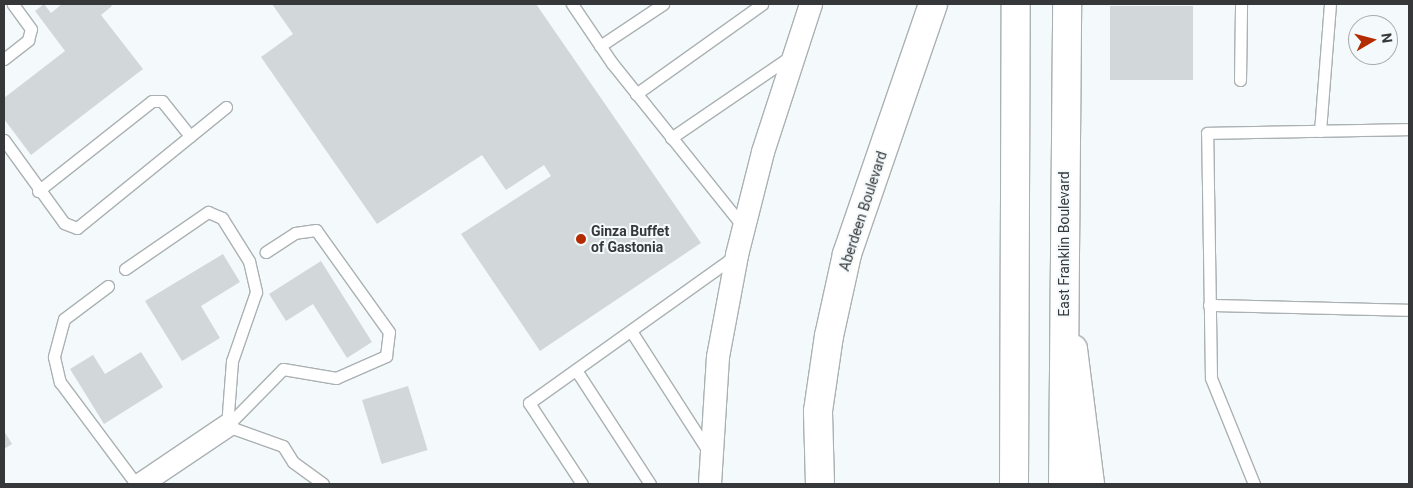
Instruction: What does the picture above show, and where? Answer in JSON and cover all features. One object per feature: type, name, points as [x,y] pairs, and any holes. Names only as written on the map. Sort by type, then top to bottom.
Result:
[{"type":"main road","name":"Aberdeen Boulevard","points":[[820,484],[818,410],[829,336],[846,254],[933,4]]},
{"type":"main road","points":[[1014,484],[1016,4]]},
{"type":"main road","name":"East Franklin Boulevard","points":[[1062,484],[1067,4]]},
{"type":"main road","points":[[1064,275],[1090,484]]},
{"type":"street","points":[[710,484],[710,455],[718,356],[737,255],[763,152],[811,4]]},
{"type":"street","points":[[141,484],[227,426]]},
{"type":"lane","points":[[4,59],[28,40],[31,29],[13,4]]},
{"type":"lane","points":[[572,4],[600,46],[636,94],[744,228]]},
{"type":"lane","points":[[600,46],[663,4]]},
{"type":"lane","points":[[636,94],[762,4]]},
{"type":"lane","points":[[1240,80],[1241,4]]},
{"type":"lane","points":[[1320,131],[1330,4]]},
{"type":"lane","points":[[671,138],[795,54]]},
{"type":"lane","points":[[38,191],[152,101],[162,101],[190,136]]},
{"type":"lane","points":[[4,140],[38,191],[64,223],[78,228],[226,107]]},
{"type":"lane","points":[[1254,484],[1211,378],[1207,133],[1409,129]]},
{"type":"lane","points":[[125,268],[208,212],[222,218],[249,261],[256,292],[232,361],[227,426]]},
{"type":"lane","points":[[227,426],[283,369],[336,378],[386,356],[389,332],[316,230],[295,233],[266,252]]},
{"type":"lane","points":[[582,484],[529,403],[737,255]]},
{"type":"lane","points":[[108,286],[64,318],[54,357],[60,382],[136,484]]},
{"type":"lane","points":[[1209,305],[1409,310]]},
{"type":"lane","points":[[631,331],[710,455]]},
{"type":"lane","points":[[576,370],[650,484]]},
{"type":"lane","points":[[227,426],[283,446],[293,462],[323,484]]},
{"type":"building","points":[[44,4],[51,13],[62,4],[110,4],[112,6],[101,15],[143,69],[31,155],[4,119],[4,98],[65,51],[35,11]]},
{"type":"building","points":[[272,4],[536,4],[701,243],[540,351],[461,234],[551,176],[544,165],[506,190],[482,155],[377,224],[261,57],[293,34]]},
{"type":"building","points":[[1110,6],[1193,6],[1193,80],[1110,80]]},
{"type":"building","points":[[223,254],[240,282],[201,306],[220,338],[182,361],[145,301]]},
{"type":"building","points":[[321,261],[372,342],[347,358],[313,304],[286,321],[269,294]]},
{"type":"building","points":[[141,352],[163,387],[104,424],[70,369],[93,355],[105,374]]},
{"type":"building","points":[[408,386],[428,450],[382,464],[362,400]]},
{"type":"building","points":[[4,431],[12,444],[4,449]]},
{"type":"place","name":"Ginza Buffet of Gastonia","points":[[581,239]]}]
